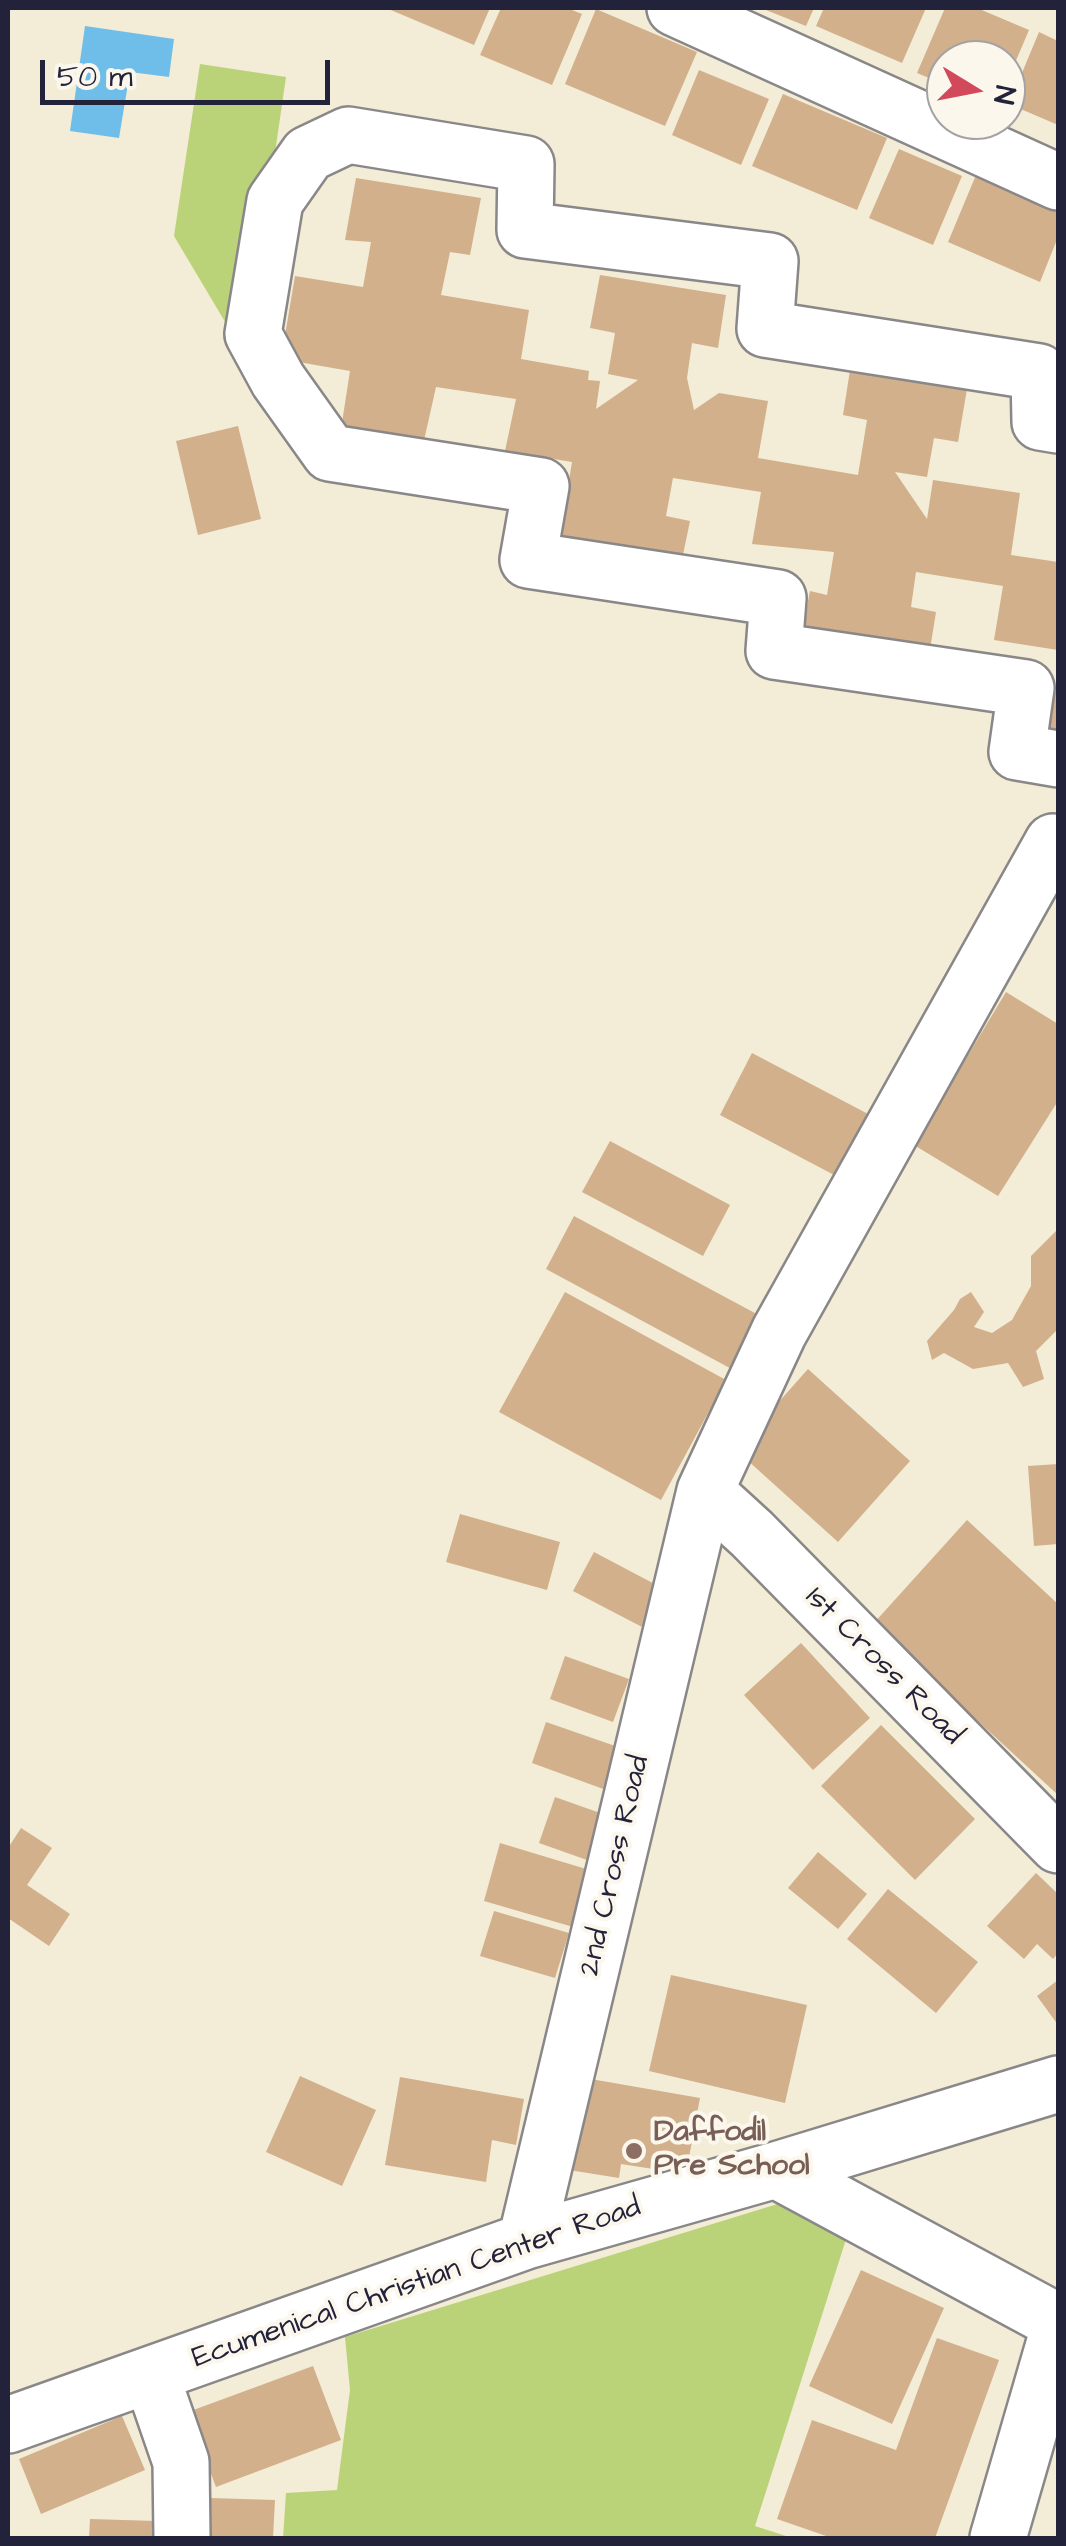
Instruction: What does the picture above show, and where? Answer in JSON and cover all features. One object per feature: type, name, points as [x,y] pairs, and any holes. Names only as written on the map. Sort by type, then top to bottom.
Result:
[{"type":"street","points":[[675,8],[1058,182]]},
{"type":"street","points":[[1058,425],[1040,422],[1039,372],[765,328],[770,262],[525,230],[526,164],[348,135],[308,154],[275,201],[253,334],[278,380],[330,453],[541,486],[528,560],[778,598],[774,651],[1026,688],[1017,752],[1058,759]]},
{"type":"street","name":"2nd Cross Road","points":[[526,2240],[705,1491],[779,1332],[1053,842]]},
{"type":"street","name":"1st Cross Road","points":[[705,1491],[1058,1845]]},
{"type":"street","name":"Ecumenical Christian Center Road","points":[[8,2426],[526,2240],[776,2170],[1058,2084]]},
{"type":"street","points":[[776,2170],[1058,2322]]},
{"type":"street","points":[[998,2538],[1058,2331]]},
{"type":"street","points":[[150,2375],[182,2462],[182,2538]]},
{"type":"green space","points":[[200,64],[286,77],[243,352],[174,236]]},
{"type":"green space","points":[[797,2198],[848,2233],[755,2526],[792,2538],[283,2538],[286,2493],[337,2490],[350,2390],[345,2337]]},
{"type":"water","points":[[85,26],[174,39],[169,77],[130,72],[119,138],[70,131]]},
{"type":"building","points":[[386,8],[490,8],[474,45]]},
{"type":"building","points":[[501,8],[567,8],[582,14],[552,85],[480,55]]},
{"type":"building","points":[[761,8],[814,8],[806,26]]},
{"type":"building","points":[[824,8],[926,8],[902,63],[816,26]]},
{"type":"building","points":[[945,8],[977,8],[1029,30],[1025,40],[931,40]]},
{"type":"building","points":[[596,9],[697,52],[665,126],[565,84]]},
{"type":"building","points":[[1039,32],[1058,41],[1058,125],[1026,111],[1026,63]]},
{"type":"building","points":[[926,52],[926,77],[917,73]]},
{"type":"building","points":[[699,70],[769,99],[741,165],[672,135]]},
{"type":"building","points":[[783,94],[887,138],[857,210],[752,166]]},
{"type":"building","points":[[899,149],[962,176],[933,245],[869,218]]},
{"type":"building","points":[[976,175],[1058,210],[1058,237],[1040,282],[948,242]]},
{"type":"building","points":[[356,178],[481,198],[470,255],[450,252],[441,295],[529,310],[521,359],[589,371],[588,380],[600,381],[596,409],[638,380],[608,374],[615,333],[590,328],[600,275],[726,295],[718,348],[692,343],[687,378],[694,410],[719,393],[768,401],[758,458],[858,475],[867,420],[843,415],[850,370],[967,389],[958,442],[934,438],[927,477],[895,472],[927,519],[933,480],[1020,493],[1011,555],[1058,562],[1058,650],[994,640],[1003,586],[916,572],[911,607],[936,612],[927,668],[799,647],[810,591],[827,595],[834,552],[752,544],[761,492],[673,478],[666,516],[690,521],[679,574],[557,554],[572,462],[505,451],[516,399],[436,387],[421,454],[339,442],[350,371],[281,359],[295,276],[363,287],[371,242],[345,240]]},
{"type":"building","points":[[238,426],[261,519],[198,535],[176,441]]},
{"type":"building","points":[[1054,692],[1058,693],[1058,738],[1047,736]]},
{"type":"building","points":[[1006,992],[1058,1024],[1058,1101],[998,1196],[914,1145]]},
{"type":"building","points":[[752,1053],[870,1115],[838,1177],[720,1115]]},
{"type":"building","points":[[610,1141],[730,1205],[703,1256],[582,1192]]},
{"type":"building","points":[[574,1216],[766,1319],[739,1373],[546,1269]]},
{"type":"building","points":[[1058,1229],[1058,1329],[1036,1351],[1044,1379],[1023,1387],[1008,1363],[973,1369],[944,1353],[932,1360],[927,1341],[960,1299],[971,1292],[984,1312],[974,1327],[992,1333],[1012,1320],[1031,1286],[1031,1256]]},
{"type":"building","points":[[565,1292],[726,1380],[661,1500],[499,1412]]},
{"type":"building","points":[[808,1369],[910,1461],[838,1542],[736,1450]]},
{"type":"building","points":[[1058,1464],[1058,1544],[1034,1546],[1028,1466]]},
{"type":"building","points":[[460,1514],[560,1542],[547,1590],[446,1562]]},
{"type":"building","points":[[967,1520],[1058,1604],[1058,1795],[873,1624]]},
{"type":"building","points":[[594,1552],[664,1589],[644,1628],[573,1591]]},
{"type":"building","points":[[801,1643],[870,1718],[813,1770],[744,1695]]},
{"type":"building","points":[[565,1656],[629,1679],[613,1722],[550,1699]]},
{"type":"building","points":[[546,1722],[621,1748],[606,1790],[532,1763]]},
{"type":"building","points":[[881,1725],[975,1819],[915,1880],[821,1786]]},
{"type":"building","points":[[555,1797],[603,1814],[587,1860],[539,1843]]},
{"type":"building","points":[[21,1828],[52,1848],[27,1885],[70,1914],[49,1946],[8,1918],[8,1843]]},
{"type":"building","points":[[500,1843],[596,1872],[580,1929],[484,1901]]},
{"type":"building","points":[[818,1852],[867,1894],[838,1929],[788,1888]]},
{"type":"building","points":[[1036,1873],[1058,1894],[1058,1953],[1053,1959],[1037,1944],[1024,1959],[987,1926]]},
{"type":"building","points":[[888,1889],[978,1962],[936,2013],[847,1939]]},
{"type":"building","points":[[494,1911],[569,1933],[555,1978],[480,1956]]},
{"type":"building","points":[[671,1975],[807,2005],[785,2103],[649,2071]]},
{"type":"building","points":[[1058,1980],[1058,2025],[1037,1996]]},
{"type":"building","points":[[300,2076],[376,2110],[342,2186],[266,2152]]},
{"type":"building","points":[[400,2077],[524,2099],[516,2145],[492,2140],[486,2182],[385,2165]]},
{"type":"building","points":[[585,2078],[700,2098],[686,2174],[621,2164],[619,2178],[569,2170]]},
{"type":"building","points":[[861,2270],[944,2308],[892,2424],[809,2386]]},
{"type":"building","points":[[937,2338],[999,2360],[935,2538],[832,2538],[777,2519],[812,2420],[896,2450]]},
{"type":"building","points":[[313,2366],[341,2440],[216,2487],[188,2412]]},
{"type":"building","points":[[122,2416],[145,2470],[41,2514],[19,2459]]},
{"type":"building","points":[[210,2498],[275,2500],[273,2538],[209,2538]]},
{"type":"building","points":[[90,2519],[156,2521],[155,2538],[89,2538]]},
{"type":"place","name":"Daffodil Pre School","points":[[634,2151]]}]
